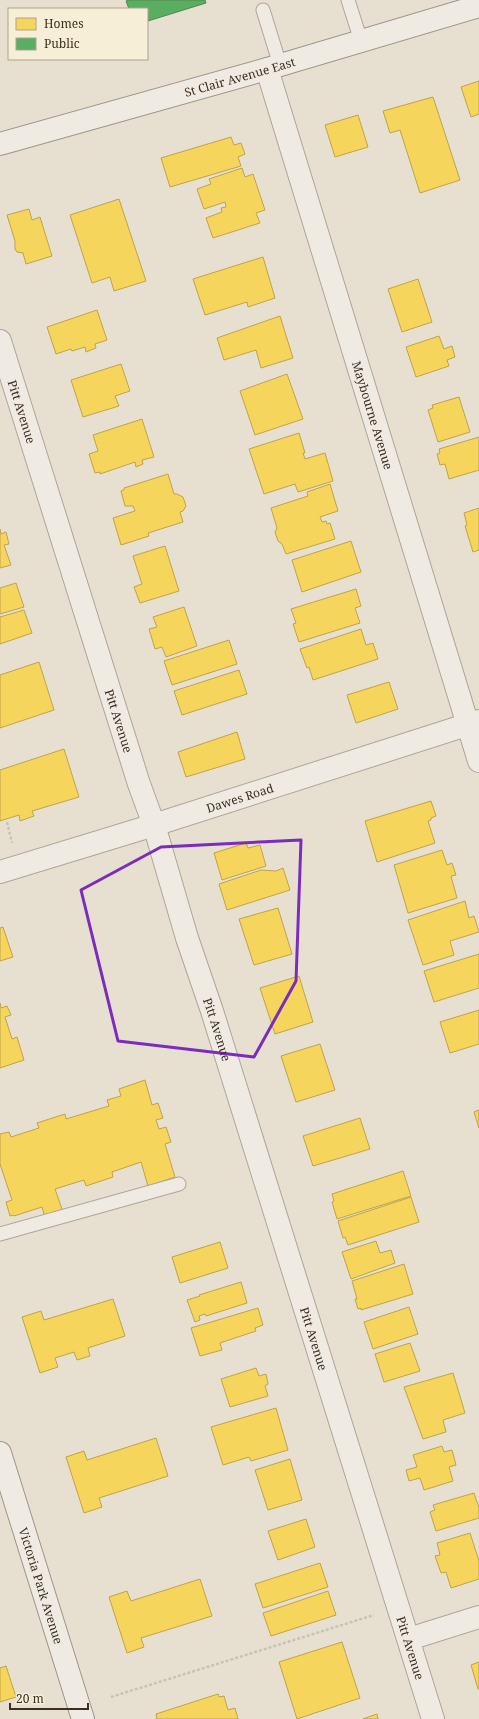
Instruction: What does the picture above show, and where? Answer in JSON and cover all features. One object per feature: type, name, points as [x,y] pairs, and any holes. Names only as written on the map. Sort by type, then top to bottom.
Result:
[{"type":"street","name":"St Clair Avenue East","points":[[0,144],[274,67],[479,6]]},
{"type":"street","name":"Maybourne Avenue","points":[[274,67],[473,723],[479,761]]},
{"type":"street","name":"Pitt Avenue","points":[[0,341],[139,784],[154,825],[187,938],[212,1011],[433,1719]]},
{"type":"street","name":"Dawes Road","points":[[0,872],[154,825],[473,723]]},
{"type":"street","name":"Victoria Park Avenue","points":[[0,1453],[83,1719]]},
{"type":"street","points":[[409,1639],[479,1617]]},
{"type":"lane","points":[[348,0],[361,41]]},
{"type":"lane","points":[[263,10],[274,67]]},
{"type":"lane","points":[[0,1234],[179,1184]]},
{"type":"path","points":[[111,1697],[398,1608]]},
{"type":"highlighted area","points":[[301,840],[296,981],[254,1057],[118,1041],[81,890],[161,847]]},
{"type":"building: Homes","points":[[479,81],[479,114],[471,117],[461,87]]},
{"type":"building: Homes","points":[[433,97],[460,180],[420,193],[400,130],[390,133],[383,111]]},
{"type":"building: Homes","points":[[358,115],[368,147],[335,157],[325,125]]},
{"type":"building: Homes","points":[[231,137],[234,145],[241,143],[245,154],[238,157],[241,166],[170,187],[161,158]]},
{"type":"building: Homes","points":[[242,168],[245,177],[253,174],[265,210],[256,213],[260,223],[213,238],[206,218],[222,212],[221,208],[226,207],[225,202],[204,209],[197,189],[211,184],[209,179]]},
{"type":"building: Homes","points":[[119,199],[146,281],[114,291],[110,277],[92,283],[70,215]]},
{"type":"building: Homes","points":[[29,209],[32,220],[40,217],[52,256],[26,264],[23,253],[17,252],[15,249],[15,241],[7,215]]},
{"type":"building: Homes","points":[[263,257],[275,298],[248,307],[247,302],[205,315],[193,279]]},
{"type":"building: Homes","points":[[418,279],[432,322],[402,332],[388,289]]},
{"type":"building: Homes","points":[[97,310],[107,340],[95,344],[96,348],[86,352],[85,347],[72,351],[71,349],[56,354],[47,327]]},
{"type":"building: Homes","points":[[280,316],[293,358],[261,368],[256,350],[224,360],[217,338]]},
{"type":"building: Homes","points":[[439,336],[444,349],[452,346],[455,357],[447,360],[449,366],[416,377],[406,347]]},
{"type":"building: Homes","points":[[121,364],[130,391],[115,396],[119,406],[83,417],[71,380]]},
{"type":"building: Homes","points":[[287,374],[303,419],[255,435],[240,391]]},
{"type":"building: Homes","points":[[459,397],[470,432],[438,442],[428,410],[433,408],[432,405]]},
{"type":"building: Homes","points":[[142,419],[154,457],[142,460],[143,464],[136,467],[135,462],[100,474],[100,472],[95,473],[89,454],[98,451],[93,435]]},
{"type":"building: Homes","points":[[299,433],[305,453],[303,453],[305,459],[325,453],[333,481],[298,492],[295,484],[264,494],[249,449]]},
{"type":"building: Homes","points":[[479,437],[479,470],[449,479],[445,464],[440,465],[437,454],[440,453],[439,449]]},
{"type":"building: Homes","points":[[168,474],[174,494],[183,497],[186,506],[183,511],[180,512],[183,522],[148,533],[149,536],[121,545],[113,518],[135,511],[133,506],[125,506],[121,491],[124,490],[124,488]]},
{"type":"building: Homes","points":[[330,484],[338,511],[320,517],[322,522],[326,521],[327,524],[330,523],[335,539],[286,554],[282,544],[278,541],[275,532],[277,528],[271,508],[308,496],[307,492]]},
{"type":"building: Homes","points":[[479,508],[479,550],[473,552],[465,526],[467,525],[464,513]]},
{"type":"building: Homes","points":[[0,529],[1,534],[6,532],[9,544],[4,545],[11,565],[0,568]]},
{"type":"building: Homes","points":[[351,541],[361,572],[302,592],[292,560]]},
{"type":"building: Homes","points":[[165,546],[179,591],[140,603],[134,587],[142,584],[133,556]]},
{"type":"building: Homes","points":[[16,583],[24,607],[0,614],[0,588]]},
{"type":"building: Homes","points":[[356,589],[361,606],[355,608],[360,623],[299,642],[293,624],[296,623],[291,609]]},
{"type":"building: Homes","points":[[184,607],[197,646],[166,657],[162,647],[155,649],[149,629],[157,627],[153,617]]},
{"type":"building: Homes","points":[[24,610],[32,633],[0,644],[0,617]]},
{"type":"building: Homes","points":[[361,629],[366,645],[373,643],[378,659],[313,680],[309,667],[307,668],[300,649]]},
{"type":"building: Homes","points":[[229,640],[237,664],[172,685],[164,661]]},
{"type":"building: Homes","points":[[39,662],[54,710],[0,728],[0,675]]},
{"type":"building: Homes","points":[[239,670],[247,694],[182,715],[174,691]]},
{"type":"building: Homes","points":[[389,682],[398,709],[356,723],[347,695]]},
{"type":"building: Homes","points":[[237,732],[245,759],[186,777],[178,752]]},
{"type":"building: Homes","points":[[64,749],[79,797],[32,811],[34,816],[20,821],[19,815],[0,821],[0,770]]},
{"type":"building: Homes","points":[[431,801],[436,816],[428,821],[435,843],[377,862],[365,821]]},
{"type":"building: Homes","points":[[246,843],[248,848],[260,845],[266,866],[222,880],[214,853]]},
{"type":"building: Homes","points":[[442,850],[447,865],[452,863],[456,875],[451,876],[457,898],[408,913],[394,865]]},
{"type":"building: Homes","points":[[283,868],[290,890],[227,910],[219,884],[261,870],[276,871]]},
{"type":"building: Homes","points":[[465,901],[469,918],[474,916],[479,932],[450,941],[454,955],[423,965],[408,920]]},
{"type":"building: Homes","points":[[278,908],[292,954],[254,965],[239,919]]},
{"type":"building: Homes","points":[[3,927],[13,957],[0,961],[0,928]]},
{"type":"building: Homes","points":[[479,954],[479,988],[434,1002],[424,971]]},
{"type":"building: Homes","points":[[299,976],[313,1022],[275,1034],[260,988]]},
{"type":"building: Homes","points":[[0,1003],[1,1008],[7,1006],[11,1015],[5,1017],[12,1039],[17,1037],[24,1060],[0,1068]]},
{"type":"building: Homes","points":[[479,1010],[479,1044],[450,1053],[440,1022]]},
{"type":"building: Homes","points":[[320,1044],[335,1090],[296,1102],[281,1056]]},
{"type":"building: Homes","points":[[145,1080],[152,1105],[158,1103],[163,1118],[156,1120],[159,1129],[166,1127],[171,1142],[165,1144],[175,1177],[148,1186],[141,1162],[112,1172],[113,1177],[86,1186],[84,1180],[55,1189],[63,1212],[45,1218],[42,1207],[10,1216],[6,1202],[12,1200],[0,1164],[0,1134],[9,1132],[11,1137],[39,1128],[37,1123],[65,1114],[66,1119],[109,1106],[107,1100],[121,1096],[119,1089]]},
{"type":"building: Homes","points":[[479,1110],[479,1128],[474,1112]]},
{"type":"building: Homes","points":[[360,1118],[370,1149],[313,1166],[303,1136]]},
{"type":"building: Homes","points":[[403,1171],[411,1196],[337,1219],[332,1202],[334,1201],[332,1194]]},
{"type":"building: Homes","points":[[411,1197],[419,1222],[348,1245],[345,1237],[343,1238],[338,1221]]},
{"type":"building: Homes","points":[[376,1241],[380,1253],[391,1250],[395,1263],[351,1279],[342,1252]]},
{"type":"building: Homes","points":[[220,1242],[228,1268],[180,1283],[172,1257]]},
{"type":"building: Homes","points":[[404,1264],[413,1294],[361,1310],[361,1308],[358,1309],[352,1281]]},
{"type":"building: Homes","points":[[241,1282],[247,1303],[206,1316],[205,1314],[199,1316],[200,1320],[195,1322],[187,1300]]},
{"type":"building: Homes","points":[[113,1299],[125,1336],[88,1348],[90,1356],[77,1360],[74,1352],[55,1358],[58,1367],[40,1373],[22,1317],[41,1311],[44,1320]]},
{"type":"building: Homes","points":[[409,1307],[418,1334],[373,1349],[364,1322]]},
{"type":"building: Homes","points":[[258,1308],[263,1325],[255,1328],[256,1331],[220,1343],[222,1350],[200,1356],[191,1328]]},
{"type":"building: Homes","points":[[410,1343],[420,1371],[384,1382],[375,1354]]},
{"type":"building: Homes","points":[[256,1368],[259,1376],[266,1374],[268,1384],[265,1386],[268,1396],[230,1407],[221,1379]]},
{"type":"building: Homes","points":[[453,1373],[465,1413],[443,1420],[446,1432],[423,1439],[404,1387]]},
{"type":"building: Homes","points":[[276,1408],[288,1450],[251,1461],[249,1457],[223,1465],[211,1427]]},
{"type":"building: Homes","points":[[156,1438],[168,1476],[99,1498],[102,1507],[84,1513],[66,1457],[84,1451],[87,1460]]},
{"type":"building: Homes","points":[[442,1446],[444,1452],[452,1450],[456,1465],[449,1467],[453,1481],[424,1490],[420,1478],[409,1481],[406,1470],[417,1467],[413,1455]]},
{"type":"building: Homes","points":[[290,1459],[302,1500],[268,1510],[255,1470]]},
{"type":"building: Homes","points":[[474,1493],[479,1508],[479,1518],[436,1531],[430,1512],[435,1510],[433,1505]]},
{"type":"building: Homes","points":[[306,1519],[315,1547],[278,1560],[268,1531]]},
{"type":"building: Homes","points":[[470,1533],[479,1561],[479,1579],[451,1588],[446,1572],[441,1573],[435,1556],[440,1555],[437,1543]]},
{"type":"building: Homes","points":[[320,1563],[328,1587],[263,1608],[255,1584]]},
{"type":"building: Homes","points":[[200,1579],[212,1616],[141,1638],[144,1647],[127,1653],[109,1597],[127,1591],[131,1601]]},
{"type":"building: Homes","points":[[328,1591],[336,1615],[271,1636],[263,1613]]},
{"type":"building: Homes","points":[[342,1642],[360,1698],[297,1719],[279,1662]]},
{"type":"building: Homes","points":[[479,1662],[479,1689],[478,1689],[471,1665]]},
{"type":"building: Homes","points":[[6,1666],[16,1697],[0,1702],[0,1668]]},
{"type":"building: Homes","points":[[218,1694],[219,1697],[224,1696],[228,1710],[235,1708],[238,1719],[157,1719],[156,1714]]},
{"type":"building: Homes","points":[[377,1714],[378,1719],[363,1719],[371,1716]]},
{"type":"building: Public","points":[[205,0],[206,3],[148,21],[148,8],[129,8],[126,1]]}]
